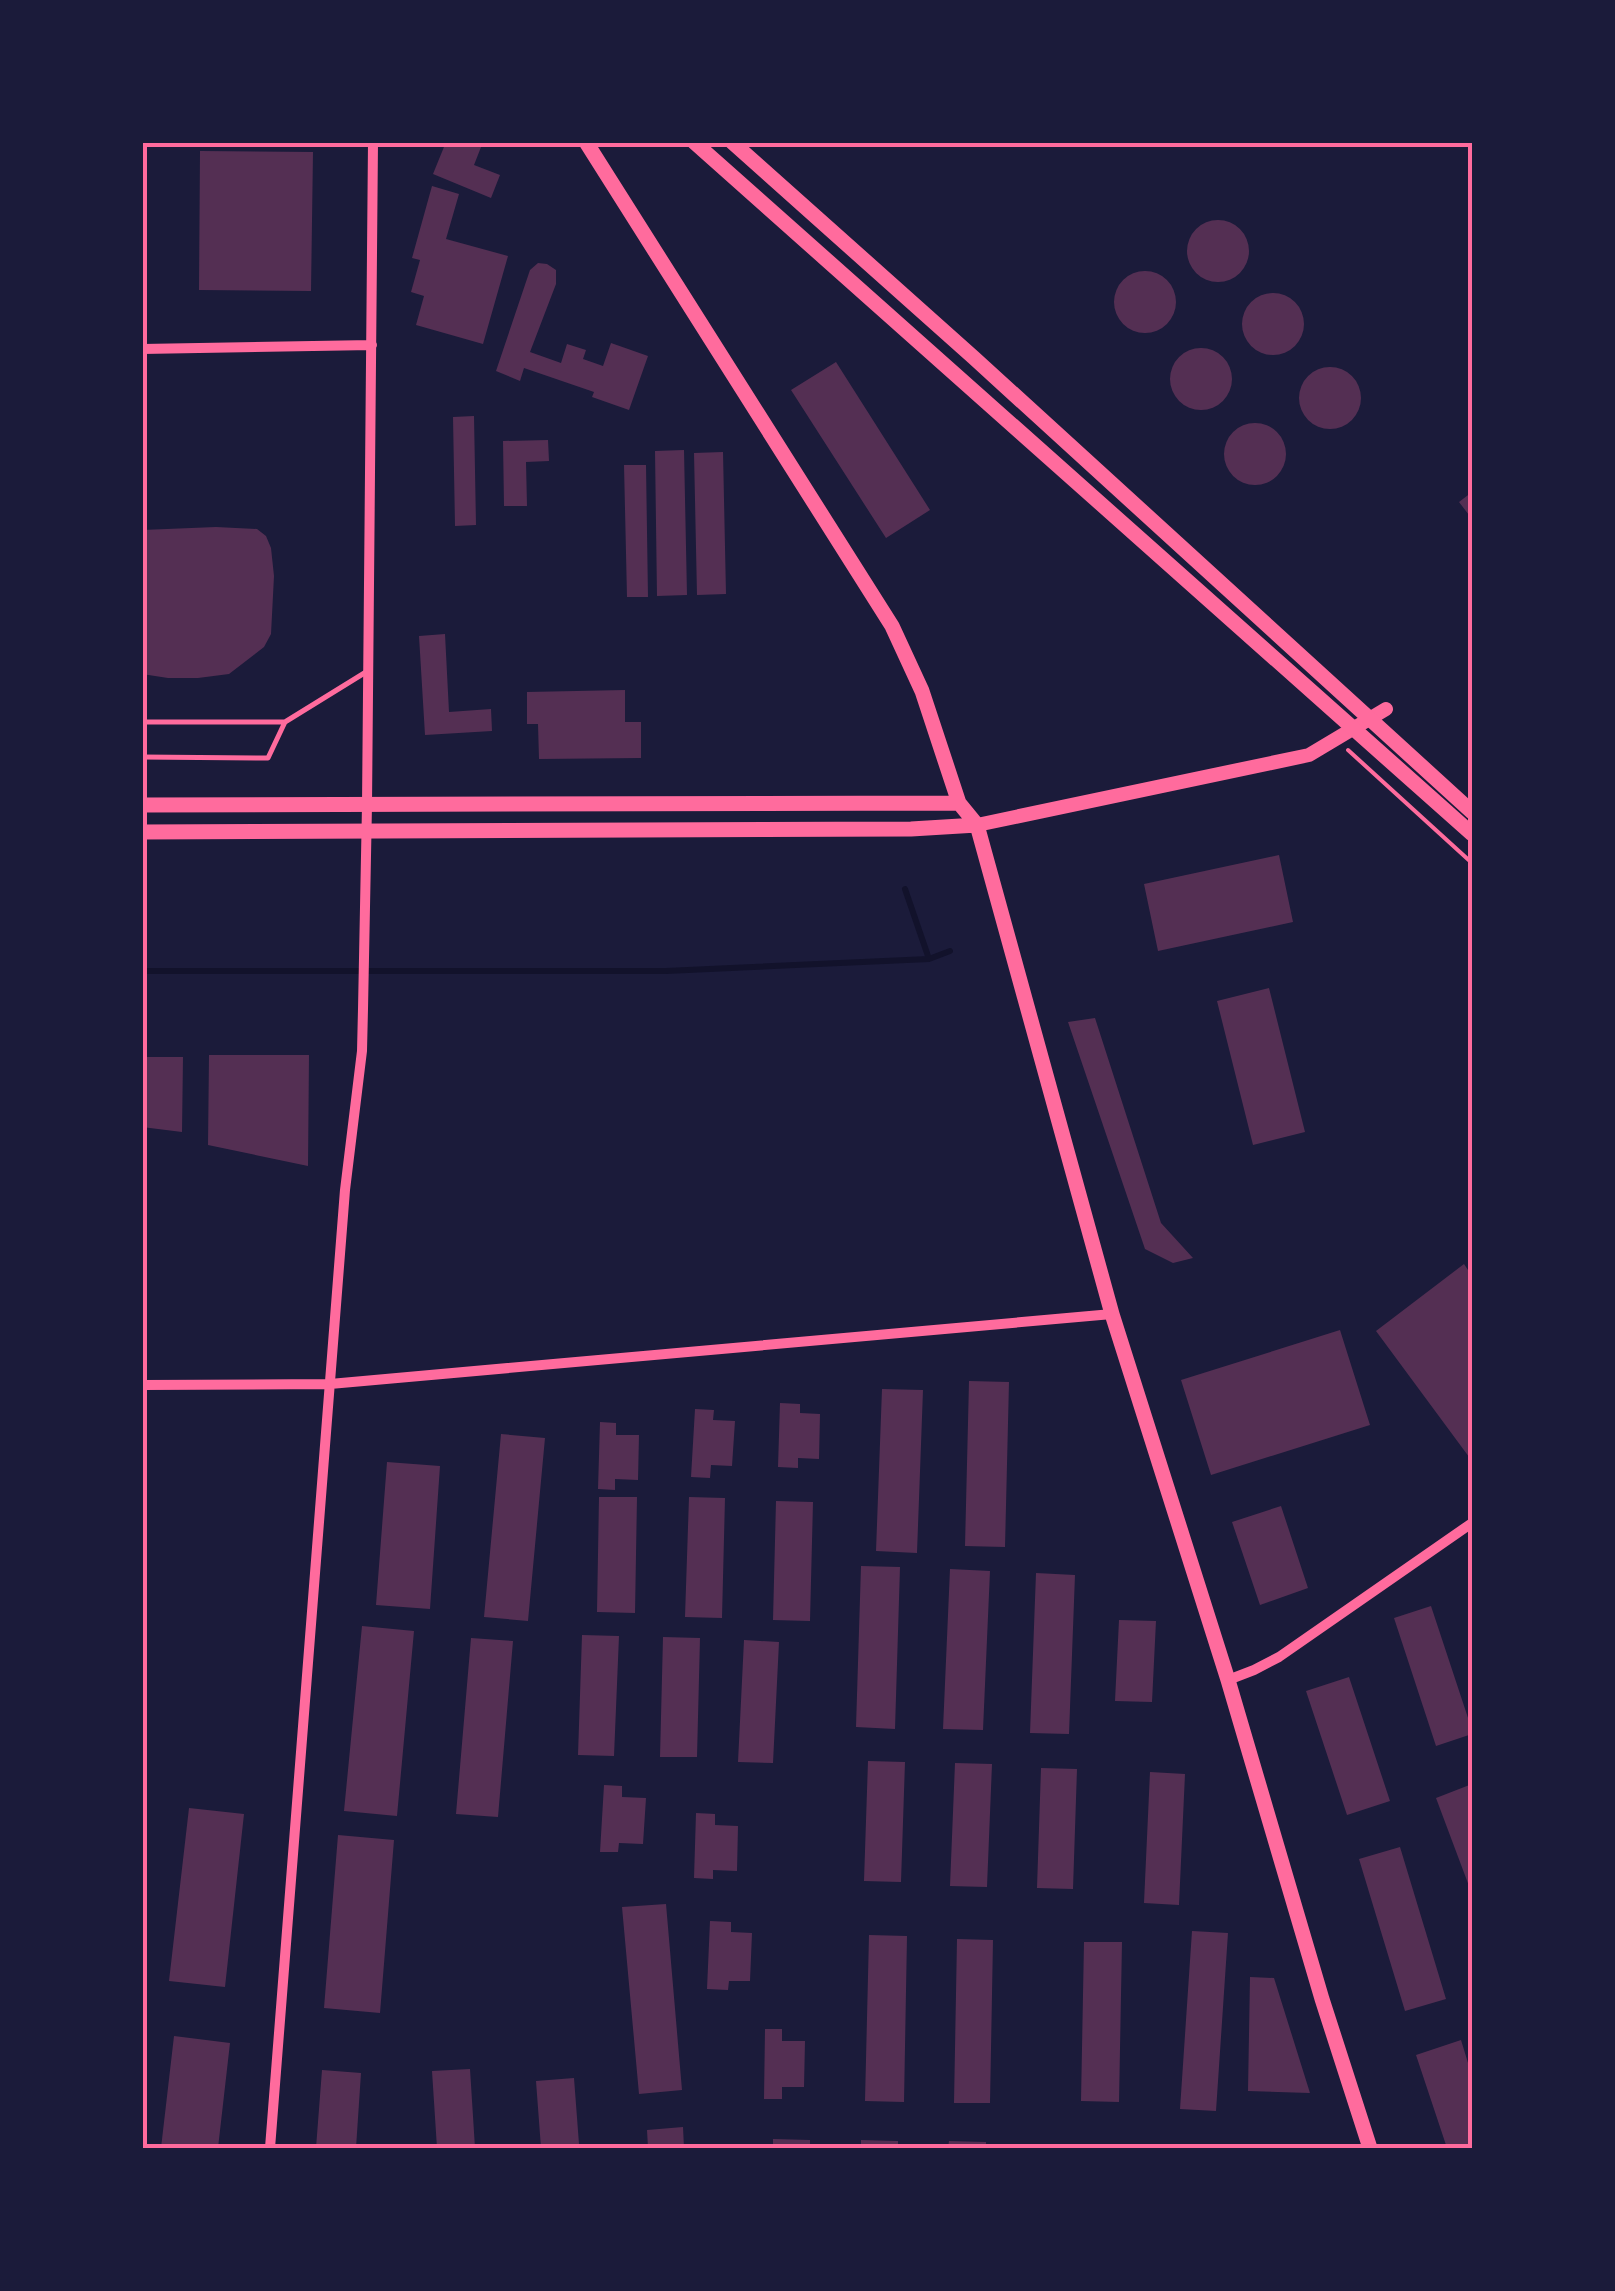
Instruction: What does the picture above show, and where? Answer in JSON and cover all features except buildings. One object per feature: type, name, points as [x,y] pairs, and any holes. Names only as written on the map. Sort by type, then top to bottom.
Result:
[{"type":"main road","points":[[586,142],[873,592],[922,691],[959,803],[977,825],[1112,1314],[1370,2148]]},
{"type":"main road","points":[[694,142],[1472,834]]},
{"type":"main road","points":[[732,142],[1472,812]]},
{"type":"main road","points":[[142,806],[959,803]]},
{"type":"main road","points":[[142,832],[892,829],[977,825]]},
{"type":"street","points":[[270,2148],[345,1190],[362,1051],[368,805],[373,142]]},
{"type":"street","points":[[142,349],[372,345]]},
{"type":"street","points":[[977,825],[1309,755],[1386,709]]},
{"type":"street","points":[[142,1385],[330,1384],[1112,1314]]},
{"type":"street","points":[[1228,1680],[1279,1657],[1472,1523]]},
{"type":"lane","points":[[142,722],[285,722],[368,671]]},
{"type":"lane","points":[[142,757],[268,758],[285,722]]},
{"type":"waterway","points":[[905,889],[929,959]]},
{"type":"waterway","points":[[142,971],[666,971],[929,959],[950,951]]}]
